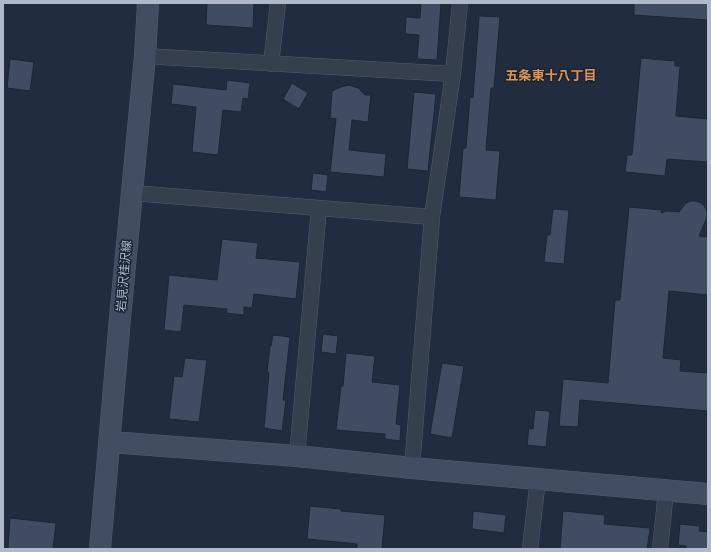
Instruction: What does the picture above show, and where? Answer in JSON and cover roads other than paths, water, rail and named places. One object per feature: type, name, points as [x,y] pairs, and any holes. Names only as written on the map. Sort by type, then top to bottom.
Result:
[{"type":"street","name":"岩見沢桂沢線","points":[[100,549],[145,56],[148,3]]},
{"type":"street","points":[[271,64],[278,3]]},
{"type":"street","points":[[412,468],[432,217],[454,74],[460,3]]},
{"type":"street","points":[[145,56],[454,74]]},
{"type":"street","points":[[132,193],[432,217]]},
{"type":"street","points":[[297,456],[319,208]]},
{"type":"street","points":[[110,442],[297,456],[412,468],[708,494]]},
{"type":"street","points":[[530,549],[538,479]]},
{"type":"street","points":[[660,549],[666,491]]},
{"type":"district","name":"五条東十八丁目","points":[[551,76]]}]
